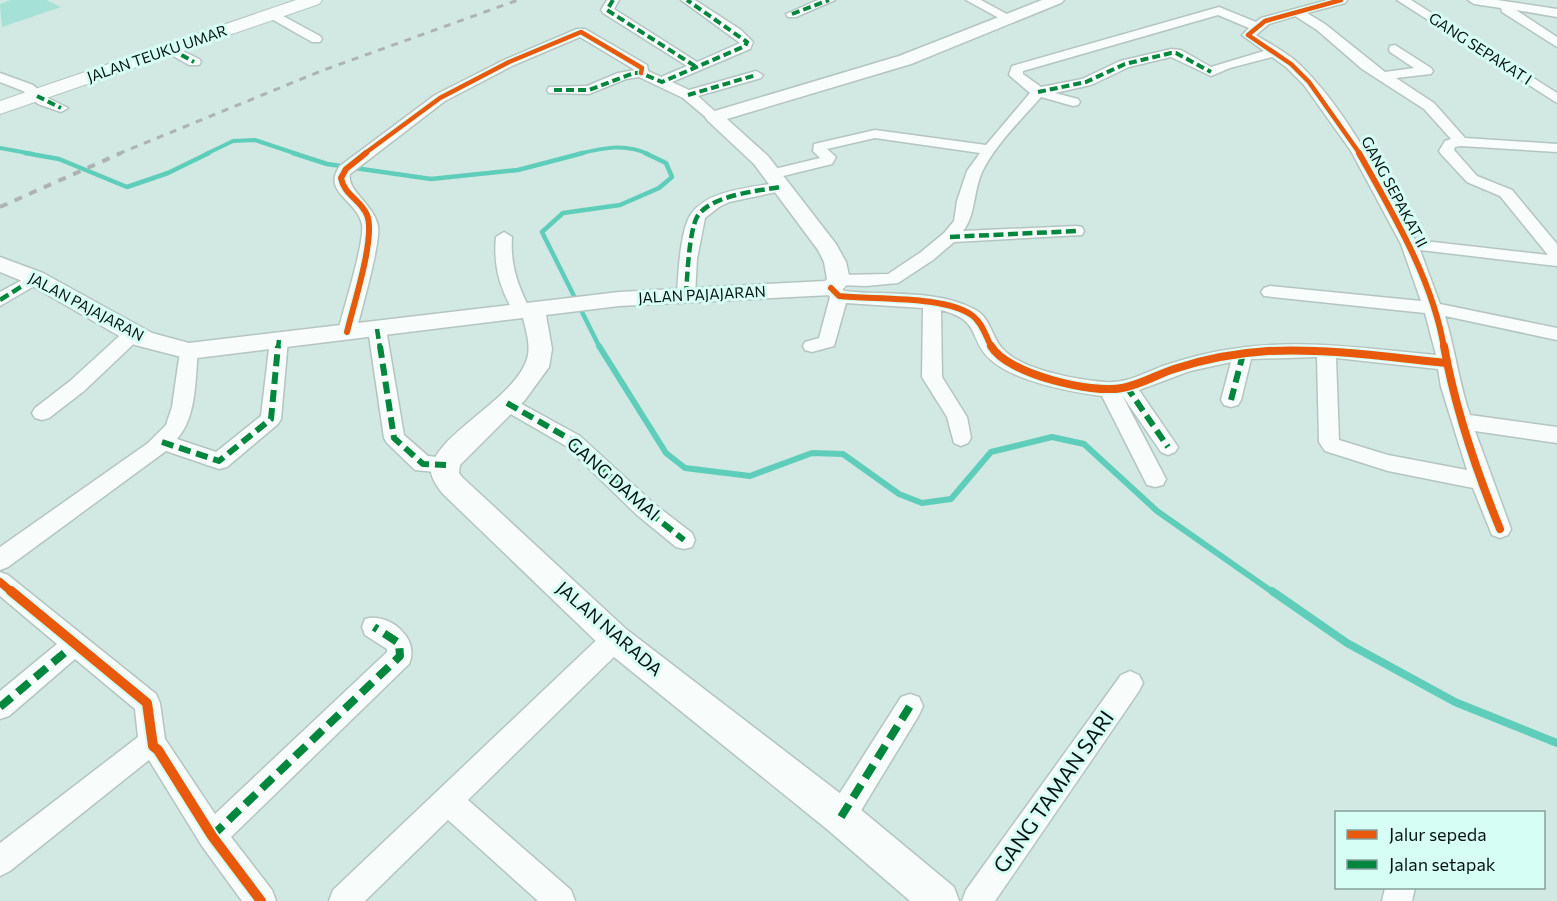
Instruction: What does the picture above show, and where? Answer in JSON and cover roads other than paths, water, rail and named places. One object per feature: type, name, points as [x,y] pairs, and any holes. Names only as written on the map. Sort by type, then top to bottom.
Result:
[{"type":"highway","name":"JALAN TEUKU UMAR","points":[[0,108],[33,92],[264,12],[313,0]]},
{"type":"highway","name":"JALAN TEUKU UMAR","points":[[0,98],[33,92],[171,49],[264,12]]},
{"type":"main road","points":[[714,117],[897,62],[1056,0]]},
{"type":"main road","points":[[714,117],[761,160],[828,249],[835,262],[836,288]]},
{"type":"main road","name":"JALAN PAJAJARAN","points":[[13,267],[144,339],[189,351],[619,299],[836,288]]},
{"type":"main road","points":[[446,465],[451,455],[507,403],[535,369],[540,356],[539,338],[527,310]]},
{"type":"main road","name":"JALAN NARADA","points":[[446,465],[445,475],[452,485],[615,639],[841,817],[940,901]]},
{"type":"street","points":[[613,0],[607,10],[698,68]]},
{"type":"street","points":[[662,82],[745,46],[747,42],[687,0]]},
{"type":"street","points":[[792,14],[829,0]]},
{"type":"street","points":[[972,0],[1010,19]]},
{"type":"street","points":[[1073,102],[1038,92],[1016,75],[1017,69],[1219,11],[1256,27],[1265,21],[1298,14],[1341,0]]},
{"type":"street","name":"GANG SEPAKAT I","points":[[1403,0],[1557,99]]},
{"type":"street","points":[[1474,0],[1557,13]]},
{"type":"street","points":[[1501,5],[1557,43]]},
{"type":"street","points":[[264,12],[316,39]]},
{"type":"street","points":[[1298,14],[1321,27],[1367,66],[1429,106],[1461,142]]},
{"type":"street","name":"GANG SEPAKAT II","points":[[1256,27],[1249,33],[1249,37],[1290,64],[1308,82],[1346,133],[1409,244],[1443,340],[1451,387],[1464,422],[1481,482],[1489,495],[1500,529]]},
{"type":"street","points":[[347,332],[371,232],[369,219],[363,208],[344,189],[341,178],[343,172],[422,110],[532,51],[580,32],[642,68],[641,73]]},
{"type":"street","points":[[171,49],[194,62]]},
{"type":"street","points":[[1382,76],[1426,71],[1395,49]]},
{"type":"street","points":[[836,288],[866,281],[892,279],[951,237],[962,222],[965,201],[975,171],[1038,92],[1086,82],[1125,64],[1171,53],[1176,53],[1211,72],[1272,53]]},
{"type":"street","points":[[554,90],[589,90],[623,76],[641,73],[688,95],[714,117]]},
{"type":"street","points":[[688,95],[756,75]]},
{"type":"street","points":[[0,77],[33,92],[43,101],[61,108]]},
{"type":"street","points":[[686,296],[688,259],[700,212],[727,198],[827,160],[828,157],[820,151],[819,147],[875,134],[990,150]]},
{"type":"street","points":[[1557,148],[1461,142],[1446,147],[1446,151],[1456,165],[1472,179],[1506,193],[1557,255]]},
{"type":"street","points":[[951,237],[1077,231]]},
{"type":"street","points":[[504,237],[501,253],[503,269],[527,310]]},
{"type":"street","points":[[1409,244],[1557,261]]},
{"type":"street","points":[[0,300],[13,267]]},
{"type":"street","points":[[836,288],[932,304],[970,314],[981,327],[998,356],[1006,362],[1060,381],[1117,388],[1202,361],[1261,351],[1326,353],[1446,363]]},
{"type":"street","points":[[812,346],[826,342],[836,288]]},
{"type":"street","points":[[1270,292],[1433,308],[1557,334]]},
{"type":"street","points":[[932,304],[933,377],[957,417],[961,438]]},
{"type":"street","points":[[377,329],[386,386],[391,402],[394,438],[423,464],[446,465]]},
{"type":"street","points":[[42,413],[77,386],[134,333]]},
{"type":"street","points":[[162,442],[219,461],[271,419],[279,340]]},
{"type":"street","points":[[0,560],[74,509],[162,442],[175,428],[183,407],[189,351]]},
{"type":"street","points":[[1326,353],[1329,442],[1332,446],[1388,463],[1481,482]]},
{"type":"street","points":[[1231,400],[1243,354]]},
{"type":"street","points":[[1117,388],[1168,447]]},
{"type":"street","points":[[1117,388],[1155,478]]},
{"type":"street","name":"GANG DAMAI","points":[[507,403],[573,441],[645,509],[684,540]]},
{"type":"street","points":[[1464,422],[1557,435]]},
{"type":"street","points":[[0,582],[147,703],[153,746],[158,750],[212,836],[261,901]]},
{"type":"street","points":[[212,836],[394,665],[400,656],[399,643],[374,627]]},
{"type":"street","points":[[344,901],[615,639]]},
{"type":"street","points":[[0,707],[75,644]]},
{"type":"street","name":"GANG TAMAN SARI","points":[[977,901],[1130,683]]},
{"type":"street","points":[[841,817],[910,706]]},
{"type":"street","points":[[0,861],[143,748],[153,746]]},
{"type":"street","points":[[447,800],[560,901]]},
{"type":"waterway","points":[[206,154],[233,141],[255,140],[297,154]]},
{"type":"waterway","points":[[0,148],[33,154]]},
{"type":"waterway","points":[[578,154],[605,148],[631,149],[645,153]]},
{"type":"waterway","points":[[25,153],[59,159],[127,187],[168,173],[209,153]]},
{"type":"waterway","points":[[293,153],[327,164],[431,179],[518,170],[583,153]]},
{"type":"waterway","points":[[599,346],[542,232],[563,213],[620,205],[659,188],[672,177],[666,163],[645,153]]},
{"type":"waterway","points":[[599,346],[666,453],[685,468],[750,476],[812,453],[843,454],[899,494],[922,503],[951,499],[991,452],[1052,437],[1084,444],[1157,511],[1274,593]]},
{"type":"waterway","points":[[1272,591],[1347,643],[1455,702],[1557,743]]},
{"type":"railway","points":[[118,154],[321,71],[518,0]]},
{"type":"railway","points":[[0,207],[121,153]]}]
